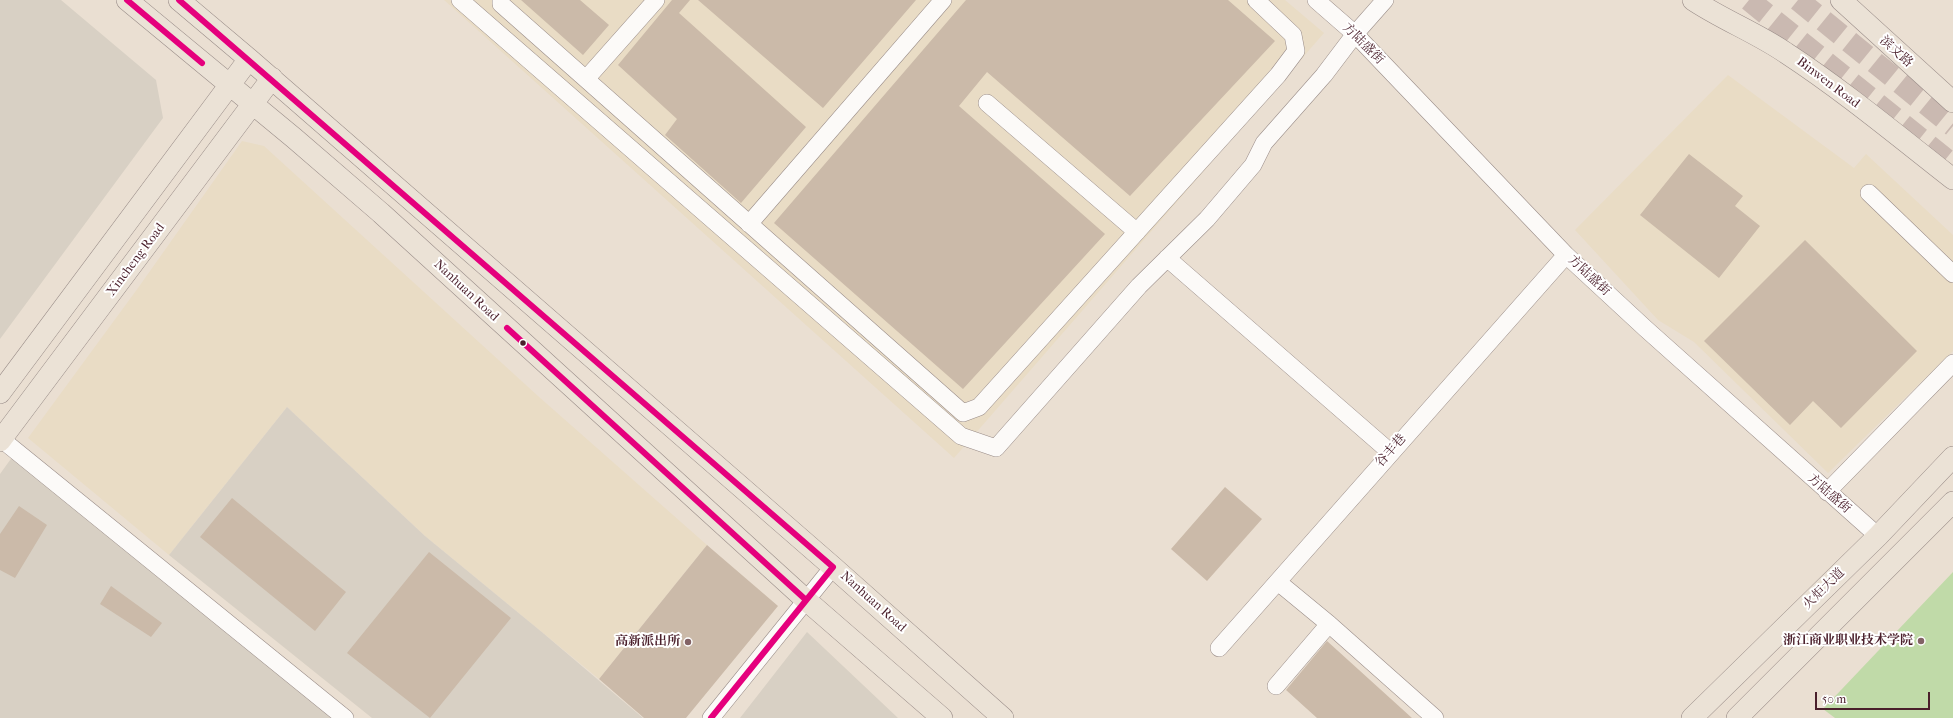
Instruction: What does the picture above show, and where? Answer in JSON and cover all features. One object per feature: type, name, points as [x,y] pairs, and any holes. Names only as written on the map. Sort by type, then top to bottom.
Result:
[{"type":"main road","name":"Nanhuan Road","points":[[127,0],[381,212],[806,600],[942,718]]},
{"type":"main road","name":"Nanhuan Road","points":[[179,0],[272,78],[833,567],[1003,718]]},
{"type":"main road","name":"Binwen Road","points":[[1694,0],[1791,56],[1953,179]]},
{"type":"main road","name":"滨文路","points":[[1841,0],[1953,102]]},
{"type":"main road","points":[[0,393],[249,59]]},
{"type":"main road","name":"Xincheng Road","points":[[1,439],[272,78]]},
{"type":"main road","name":"火炬大道","points":[[1692,718],[1878,536],[1953,457]]},
{"type":"main road","points":[[1737,718],[1953,502]]},
{"type":"street","points":[[460,0],[961,436],[996,448],[1139,286],[1207,219],[1253,166],[1264,143],[1324,76],[1355,34],[1385,0]]},
{"type":"street","points":[[501,0],[501,4],[963,413],[979,407],[1278,75],[1296,51],[1293,36],[1256,0]]},
{"type":"street","points":[[586,79],[656,0]]},
{"type":"street","points":[[749,224],[943,0]]},
{"type":"street","name":"方陆盛街","points":[[1316,0],[1355,34],[1566,255],[1646,329],[1878,536]]},
{"type":"street","points":[[987,103],[1137,232]]},
{"type":"street","points":[[1869,192],[1953,274]]},
{"type":"street","name":"谷丰巷","points":[[1219,648],[1390,452],[1566,255]]},
{"type":"street","points":[[1167,258],[1390,452]]},
{"type":"street","points":[[1827,492],[1953,363]]},
{"type":"street","points":[[1,439],[345,718]]},
{"type":"street","points":[[711,718],[833,567]]},
{"type":"street","points":[[1278,582],[1329,624],[1435,718]]},
{"type":"street","points":[[1276,686],[1329,624]]},
{"type":"shaded area","points":[[0,0],[61,0],[156,80],[163,118],[0,339]]},
{"type":"shaded area","points":[[444,0],[1285,0],[1324,33],[954,458]]},
{"type":"shaded area","points":[[1728,75],[1854,168],[1866,154],[1953,235],[1953,351],[1828,473],[1694,342],[1658,320],[1575,230]]},
{"type":"shaded area","points":[[242,141],[264,146],[538,396],[707,545],[599,679],[425,536],[287,407],[169,555],[28,438],[138,288]]},
{"type":"shaded area","points":[[287,407],[425,536],[643,718],[372,718],[169,555]]},
{"type":"shaded area","points":[[18,449],[336,718],[0,718],[0,474]]},
{"type":"shaded area","points":[[807,632],[898,718],[740,718]]},
{"type":"green space","name":"浙江商业职业技术学院","points":[[1953,572],[1953,718],[1835,718],[1823,709]]},
{"type":"building","points":[[521,0],[580,0],[609,25],[583,55]]},
{"type":"building","points":[[672,0],[690,0],[679,13],[806,127],[741,203],[665,135],[677,119],[618,65]]},
{"type":"building","points":[[698,0],[916,0],[823,108]]},
{"type":"building","points":[[966,0],[1228,0],[1275,41],[1130,196],[987,72],[959,106],[1105,234],[963,389],[774,223]]},
{"type":"building","points":[[1689,154],[1743,196],[1735,206],[1760,226],[1719,278],[1640,215]]},
{"type":"building","points":[[1805,240],[1917,351],[1841,428],[1813,401],[1790,425],[1704,341]]},
{"type":"building","points":[[1225,487],[1262,519],[1207,581],[1171,549]]},
{"type":"building","points":[[232,498],[346,592],[315,631],[200,537]]},
{"type":"building","points":[[19,506],[47,525],[15,578],[0,570],[0,534]]},
{"type":"building","name":"高新派出所","points":[[707,545],[778,606],[686,718],[644,718],[599,679]]},
{"type":"building","points":[[429,552],[511,618],[430,718],[347,653]]},
{"type":"building","points":[[111,586],[162,623],[151,637],[100,604]]},
{"type":"building","points":[[1327,641],[1412,718],[1317,718],[1286,690]]},
{"type":"tunnel","points":[[1749,0],[1953,165]]},
{"type":"tunnel","points":[[1798,0],[1953,126]]},
{"type":"transit line","points":[[127,0],[202,63]]},
{"type":"transit line","points":[[179,0],[833,567],[711,718]]},
{"type":"transit line","points":[[507,328],[806,600]]},
{"type":"place","name":"浙江商业职业技术学院","points":[[1921,641]]},
{"type":"place","name":"高新派出所","points":[[688,642]]}]
